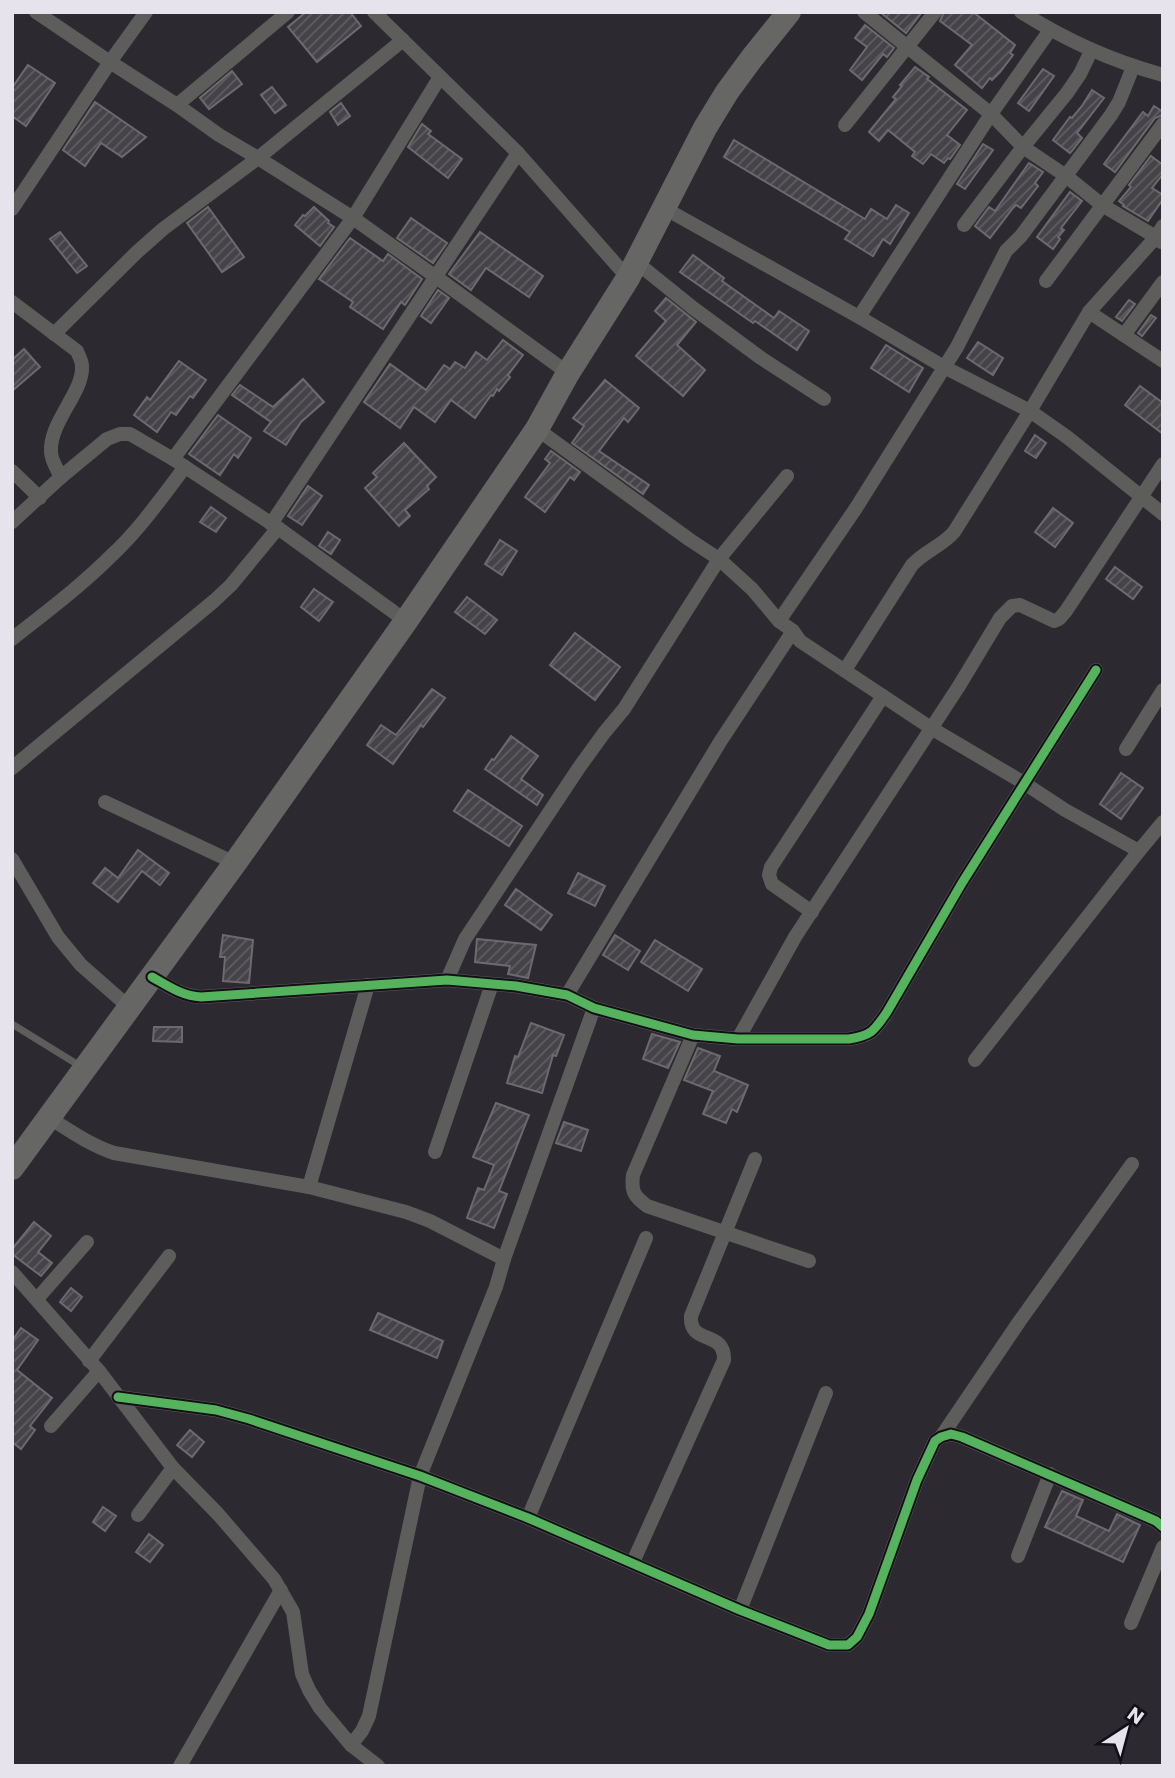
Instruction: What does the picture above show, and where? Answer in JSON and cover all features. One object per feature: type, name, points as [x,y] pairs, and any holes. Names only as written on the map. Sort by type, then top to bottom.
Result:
[{"type":"highway","points":[[12,1168],[406,621],[537,429],[568,373],[632,270],[705,128],[727,92],[789,12]]},
{"type":"street","points":[[36,12],[219,135],[353,218],[568,373]]},
{"type":"street","points":[[12,209],[146,12]]},
{"type":"street","points":[[177,105],[288,12]]},
{"type":"street","points":[[374,12],[518,153],[632,270],[693,308],[751,351],[824,399]]},
{"type":"street","points":[[845,670],[912,565],[945,542],[954,532],[1088,312],[1160,236],[1102,205],[1023,147],[991,114],[864,12]]},
{"type":"street","points":[[845,125],[935,12]]},
{"type":"street","points":[[1020,12],[1091,51],[1163,75]]},
{"type":"street","points":[[859,317],[991,114],[1050,30]]},
{"type":"street","points":[[54,334],[174,220],[258,158],[402,40]]},
{"type":"street","points":[[964,225],[1074,83],[1091,51]]},
{"type":"street","points":[[779,621],[856,508],[967,330],[1006,251],[1021,236],[1111,115],[1133,66]]},
{"type":"street","points":[[12,639],[94,572],[133,534],[179,463],[353,218],[440,77]]},
{"type":"street","points":[[1046,281],[1163,124]]},
{"type":"street","points":[[12,768],[231,585],[274,526],[518,153]]},
{"type":"street","points":[[664,208],[944,367],[1030,411],[1163,514]]},
{"type":"street","points":[[1124,335],[1163,282]]},
{"type":"street","points":[[12,302],[77,351],[83,363],[82,376],[55,430],[51,444],[51,455],[61,477]]},
{"type":"street","points":[[1088,312],[1163,361]]},
{"type":"street","points":[[537,429],[719,559],[752,589],[800,641],[931,729],[1139,851]]},
{"type":"street","points":[[12,522],[107,439],[120,434],[130,434],[274,526],[406,621]]},
{"type":"street","points":[[738,1040],[795,937],[959,686],[1000,618],[1013,606],[1020,605],[1054,621],[1059,619],[1163,464]]},
{"type":"street","points":[[12,471],[40,498]]},
{"type":"street","points":[[447,980],[465,939],[578,769],[624,709],[719,559],[787,476]]},
{"type":"street","points":[[567,995],[701,772],[793,631]]},
{"type":"street","points":[[152,977],[191,996],[447,980],[516,986],[567,995],[594,1008],[693,1035],[738,1040],[849,1039],[866,1036],[877,1027],[962,883],[1096,670]]},
{"type":"street","points":[[1126,749],[1163,690]]},
{"type":"street","points":[[812,912],[772,884],[769,875],[771,867],[883,696]]},
{"type":"street","points":[[105,802],[234,863]]},
{"type":"street","points":[[975,1060],[1163,822]]},
{"type":"street","points":[[12,859],[58,937],[81,965],[130,1007]]},
{"type":"street","points":[[435,1152],[492,984]]},
{"type":"street","points":[[309,1187],[368,985]]},
{"type":"street","points":[[351,1745],[369,1716],[420,1476],[496,1287],[594,1008]]},
{"type":"street","points":[[693,1035],[633,1175],[632,1187],[636,1198],[647,1206],[809,1261]]},
{"type":"street","points":[[48,1117],[82,1139],[114,1153],[309,1187],[406,1212],[430,1221],[504,1259]]},
{"type":"street","points":[[634,1562],[724,1360],[722,1345],[698,1334],[691,1324],[691,1316],[755,1159]]},
{"type":"street","points":[[941,1437],[1132,1164]]},
{"type":"street","points":[[528,1518],[646,1238]]},
{"type":"street","points":[[37,1299],[87,1242]]},
{"type":"street","points":[[51,1426],[169,1256]]},
{"type":"street","points":[[12,1272],[94,1366],[173,1468],[218,1514],[274,1579],[293,1612],[303,1674],[309,1690],[320,1708],[351,1745],[378,1766]]},
{"type":"street","points":[[740,1610],[826,1393]]},
{"type":"street","points":[[118,1396],[216,1410],[250,1419],[420,1476],[528,1518],[740,1610],[829,1645],[848,1645],[858,1637],[869,1614],[917,1480],[935,1441],[941,1437],[951,1434],[962,1437],[1156,1521],[1163,1527]]},
{"type":"street","points":[[138,1515],[173,1468]]},
{"type":"street","points":[[1018,1556],[1050,1474]]},
{"type":"street","points":[[1131,1623],[1163,1547]]},
{"type":"street","points":[[180,1766],[281,1590]]},
{"type":"lane","points":[[12,1024],[84,1068]]},
{"type":"building","points":[[306,12],[350,12],[361,26],[317,62],[288,27]]},
{"type":"building","points":[[880,12],[922,12],[906,33]]},
{"type":"building","points":[[944,12],[973,12],[1015,45],[1010,53],[1013,55],[1000,72],[992,80],[990,78],[982,88],[955,65],[972,45],[940,21]]},
{"type":"building","points":[[865,25],[894,48],[887,57],[883,54],[862,80],[850,70],[867,47],[855,38]]},
{"type":"building","points":[[28,65],[55,83],[26,126],[12,116],[12,88]]},
{"type":"building","points":[[915,67],[967,110],[947,135],[960,145],[944,163],[931,154],[923,164],[912,156],[915,152],[888,130],[879,141],[869,132],[896,99],[893,97],[902,86],[900,85]]},
{"type":"building","points":[[1043,69],[1054,76],[1029,111],[1018,103]]},
{"type":"building","points":[[232,71],[242,84],[209,109],[200,98]]},
{"type":"building","points":[[272,87],[286,105],[275,113],[261,95]]},
{"type":"building","points":[[1092,90],[1104,98],[1077,133],[1082,138],[1070,153],[1053,140]]},
{"type":"building","points":[[95,102],[146,137],[122,157],[101,143],[85,166],[63,150]]},
{"type":"building","points":[[341,103],[350,116],[338,125],[330,112]]},
{"type":"building","points":[[1154,106],[1163,112],[1163,115],[1155,118],[1115,172],[1104,164],[1143,112],[1148,116]]},
{"type":"building","points":[[422,124],[431,131],[428,134],[462,159],[448,178],[408,147]]},
{"type":"building","points":[[734,140],[865,219],[871,209],[887,219],[896,205],[909,213],[890,244],[883,239],[873,256],[845,239],[850,232],[724,157]]},
{"type":"building","points":[[983,144],[993,150],[965,189],[957,184]]},
{"type":"building","points":[[1151,156],[1163,165],[1163,174],[1152,188],[1163,195],[1163,199],[1148,221],[1119,201]]},
{"type":"building","points":[[1029,163],[1043,172],[1035,183],[1038,186],[1021,208],[1016,205],[1013,208],[990,238],[975,226],[989,207],[995,211]]},
{"type":"building","points":[[1070,192],[1082,201],[1061,228],[1064,230],[1053,249],[1037,237]]},
{"type":"building","points":[[208,207],[244,257],[222,272],[187,223]]},
{"type":"building","points":[[314,207],[334,227],[320,246],[295,225]]},
{"type":"building","points":[[411,218],[447,243],[433,263],[397,238]]},
{"type":"building","points":[[60,232],[87,266],[77,273],[50,239]]},
{"type":"building","points":[[480,232],[543,276],[529,297],[486,268],[471,290],[449,274]]},
{"type":"building","points":[[350,238],[383,261],[388,254],[422,279],[405,305],[401,302],[383,329],[350,307],[353,302],[319,279]]},
{"type":"building","points":[[693,255],[724,278],[722,281],[774,318],[779,311],[809,331],[797,350],[680,272]]},
{"type":"building","points":[[438,290],[449,298],[431,323],[421,316]]},
{"type":"building","points":[[666,298],[696,322],[677,345],[705,370],[683,396],[636,356],[666,321],[655,311]]},
{"type":"building","points":[[1129,300],[1135,304],[1122,321],[1116,317]]},
{"type":"building","points":[[1151,315],[1156,318],[1142,336],[1138,333]]},
{"type":"building","points":[[503,340],[523,355],[508,375],[510,377],[499,391],[497,389],[493,396],[491,395],[475,418],[451,400],[435,422],[414,407],[400,428],[364,402],[390,364],[426,390],[444,365],[450,369],[455,362],[465,368],[476,352],[487,360]]},
{"type":"building","points":[[978,342],[1003,358],[993,375],[967,358]]},
{"type":"building","points":[[886,345],[923,368],[909,392],[871,368]]},
{"type":"building","points":[[24,349],[40,367],[12,391],[12,360]]},
{"type":"building","points":[[179,361],[206,380],[176,415],[171,412],[157,432],[134,415],[147,397],[150,400]]},
{"type":"building","points":[[303,379],[324,402],[301,422],[286,445],[264,431],[271,422],[232,395],[240,385],[273,407]]},
{"type":"building","points":[[605,380],[639,408],[628,422],[624,418],[599,451],[649,485],[643,494],[572,443],[584,426],[573,418]]},
{"type":"building","points":[[1140,386],[1163,403],[1163,434],[1125,405]]},
{"type":"building","points":[[218,415],[251,438],[238,458],[234,454],[220,475],[189,454]]},
{"type":"building","points":[[1035,435],[1046,443],[1036,458],[1025,451]]},
{"type":"building","points":[[404,443],[436,477],[427,486],[429,489],[405,510],[410,516],[399,526],[365,488],[377,477],[373,473]]},
{"type":"building","points":[[551,451],[580,472],[574,480],[570,477],[545,512],[525,497],[550,463],[545,459]]},
{"type":"building","points":[[308,486],[322,496],[302,525],[288,516]]},
{"type":"building","points":[[211,507],[226,518],[216,532],[200,522]]},
{"type":"building","points":[[1053,508],[1073,523],[1055,547],[1035,532]]},
{"type":"building","points":[[328,532],[340,540],[331,554],[319,546]]},
{"type":"building","points":[[500,540],[517,551],[502,575],[485,564]]},
{"type":"building","points":[[1115,567],[1142,587],[1133,599],[1106,579]]},
{"type":"building","points":[[314,589],[333,602],[319,621],[301,607]]},
{"type":"building","points":[[467,597],[497,620],[485,634],[455,612]]},
{"type":"building","points":[[575,633],[620,667],[595,700],[550,665]]},
{"type":"building","points":[[432,689],[445,698],[423,727],[421,725],[393,764],[367,745],[381,725],[396,735]]},
{"type":"building","points":[[511,736],[538,756],[521,779],[543,795],[537,805],[485,769]]},
{"type":"building","points":[[1121,773],[1143,788],[1121,819],[1100,804]]},
{"type":"building","points":[[468,790],[522,826],[509,846],[454,811]]},
{"type":"building","points":[[138,850],[169,873],[160,885],[142,871],[118,902],[93,883],[105,868],[118,878]]},
{"type":"building","points":[[578,873],[605,886],[595,906],[568,893]]},
{"type":"building","points":[[516,889],[552,915],[541,930],[505,905]]},
{"type":"building","points":[[223,935],[253,940],[249,983],[223,981],[225,957],[220,957]]},
{"type":"building","points":[[615,935],[640,951],[628,970],[603,955]]},
{"type":"building","points":[[477,939],[536,945],[528,978],[508,974],[510,966],[475,962]]},
{"type":"building","points":[[655,940],[702,969],[688,991],[641,962]]},
{"type":"building","points":[[531,1023],[564,1035],[556,1056],[553,1055],[542,1093],[507,1083],[515,1056],[518,1057]]},
{"type":"building","points":[[154,1027],[182,1027],[182,1042],[153,1041]]},
{"type":"building","points":[[652,1034],[680,1042],[668,1068],[643,1059]]},
{"type":"building","points":[[698,1048],[720,1056],[714,1071],[748,1085],[737,1112],[732,1109],[726,1123],[703,1114],[713,1091],[684,1080]]},
{"type":"building","points":[[496,1103],[529,1115],[499,1191],[507,1194],[494,1228],[467,1218],[478,1188],[484,1190],[494,1165],[473,1157]]},
{"type":"building","points":[[564,1122],[588,1130],[581,1151],[556,1143]]},
{"type":"building","points":[[34,1222],[51,1236],[38,1252],[52,1263],[41,1276],[12,1254],[12,1249]]},
{"type":"building","points":[[71,1288],[82,1297],[71,1311],[60,1302]]},
{"type":"building","points":[[378,1313],[443,1341],[437,1358],[370,1330]]},
{"type":"building","points":[[21,1328],[38,1340],[17,1370],[52,1398],[30,1426],[35,1430],[21,1449],[12,1442],[12,1341]]},
{"type":"building","points":[[190,1430],[204,1442],[192,1457],[177,1445]]},
{"type":"building","points":[[1062,1491],[1083,1500],[1076,1516],[1109,1531],[1117,1514],[1140,1525],[1123,1562],[1045,1527]]},
{"type":"building","points":[[103,1507],[116,1516],[105,1531],[93,1522]]},
{"type":"building","points":[[149,1534],[163,1545],[150,1562],[136,1552]]},
{"type":"cycle path","points":[[152,977],[181,993],[201,997],[447,980],[516,986],[567,995],[594,1008],[693,1035],[738,1039],[849,1039],[863,1036],[875,1028],[887,1012],[962,883],[1096,670]]},
{"type":"cycle path","points":[[118,1397],[216,1410],[420,1476],[528,1518],[740,1610],[829,1645],[848,1645],[857,1637],[869,1614],[917,1480],[935,1441],[941,1437],[951,1434],[962,1437],[1156,1521],[1163,1527]]}]
